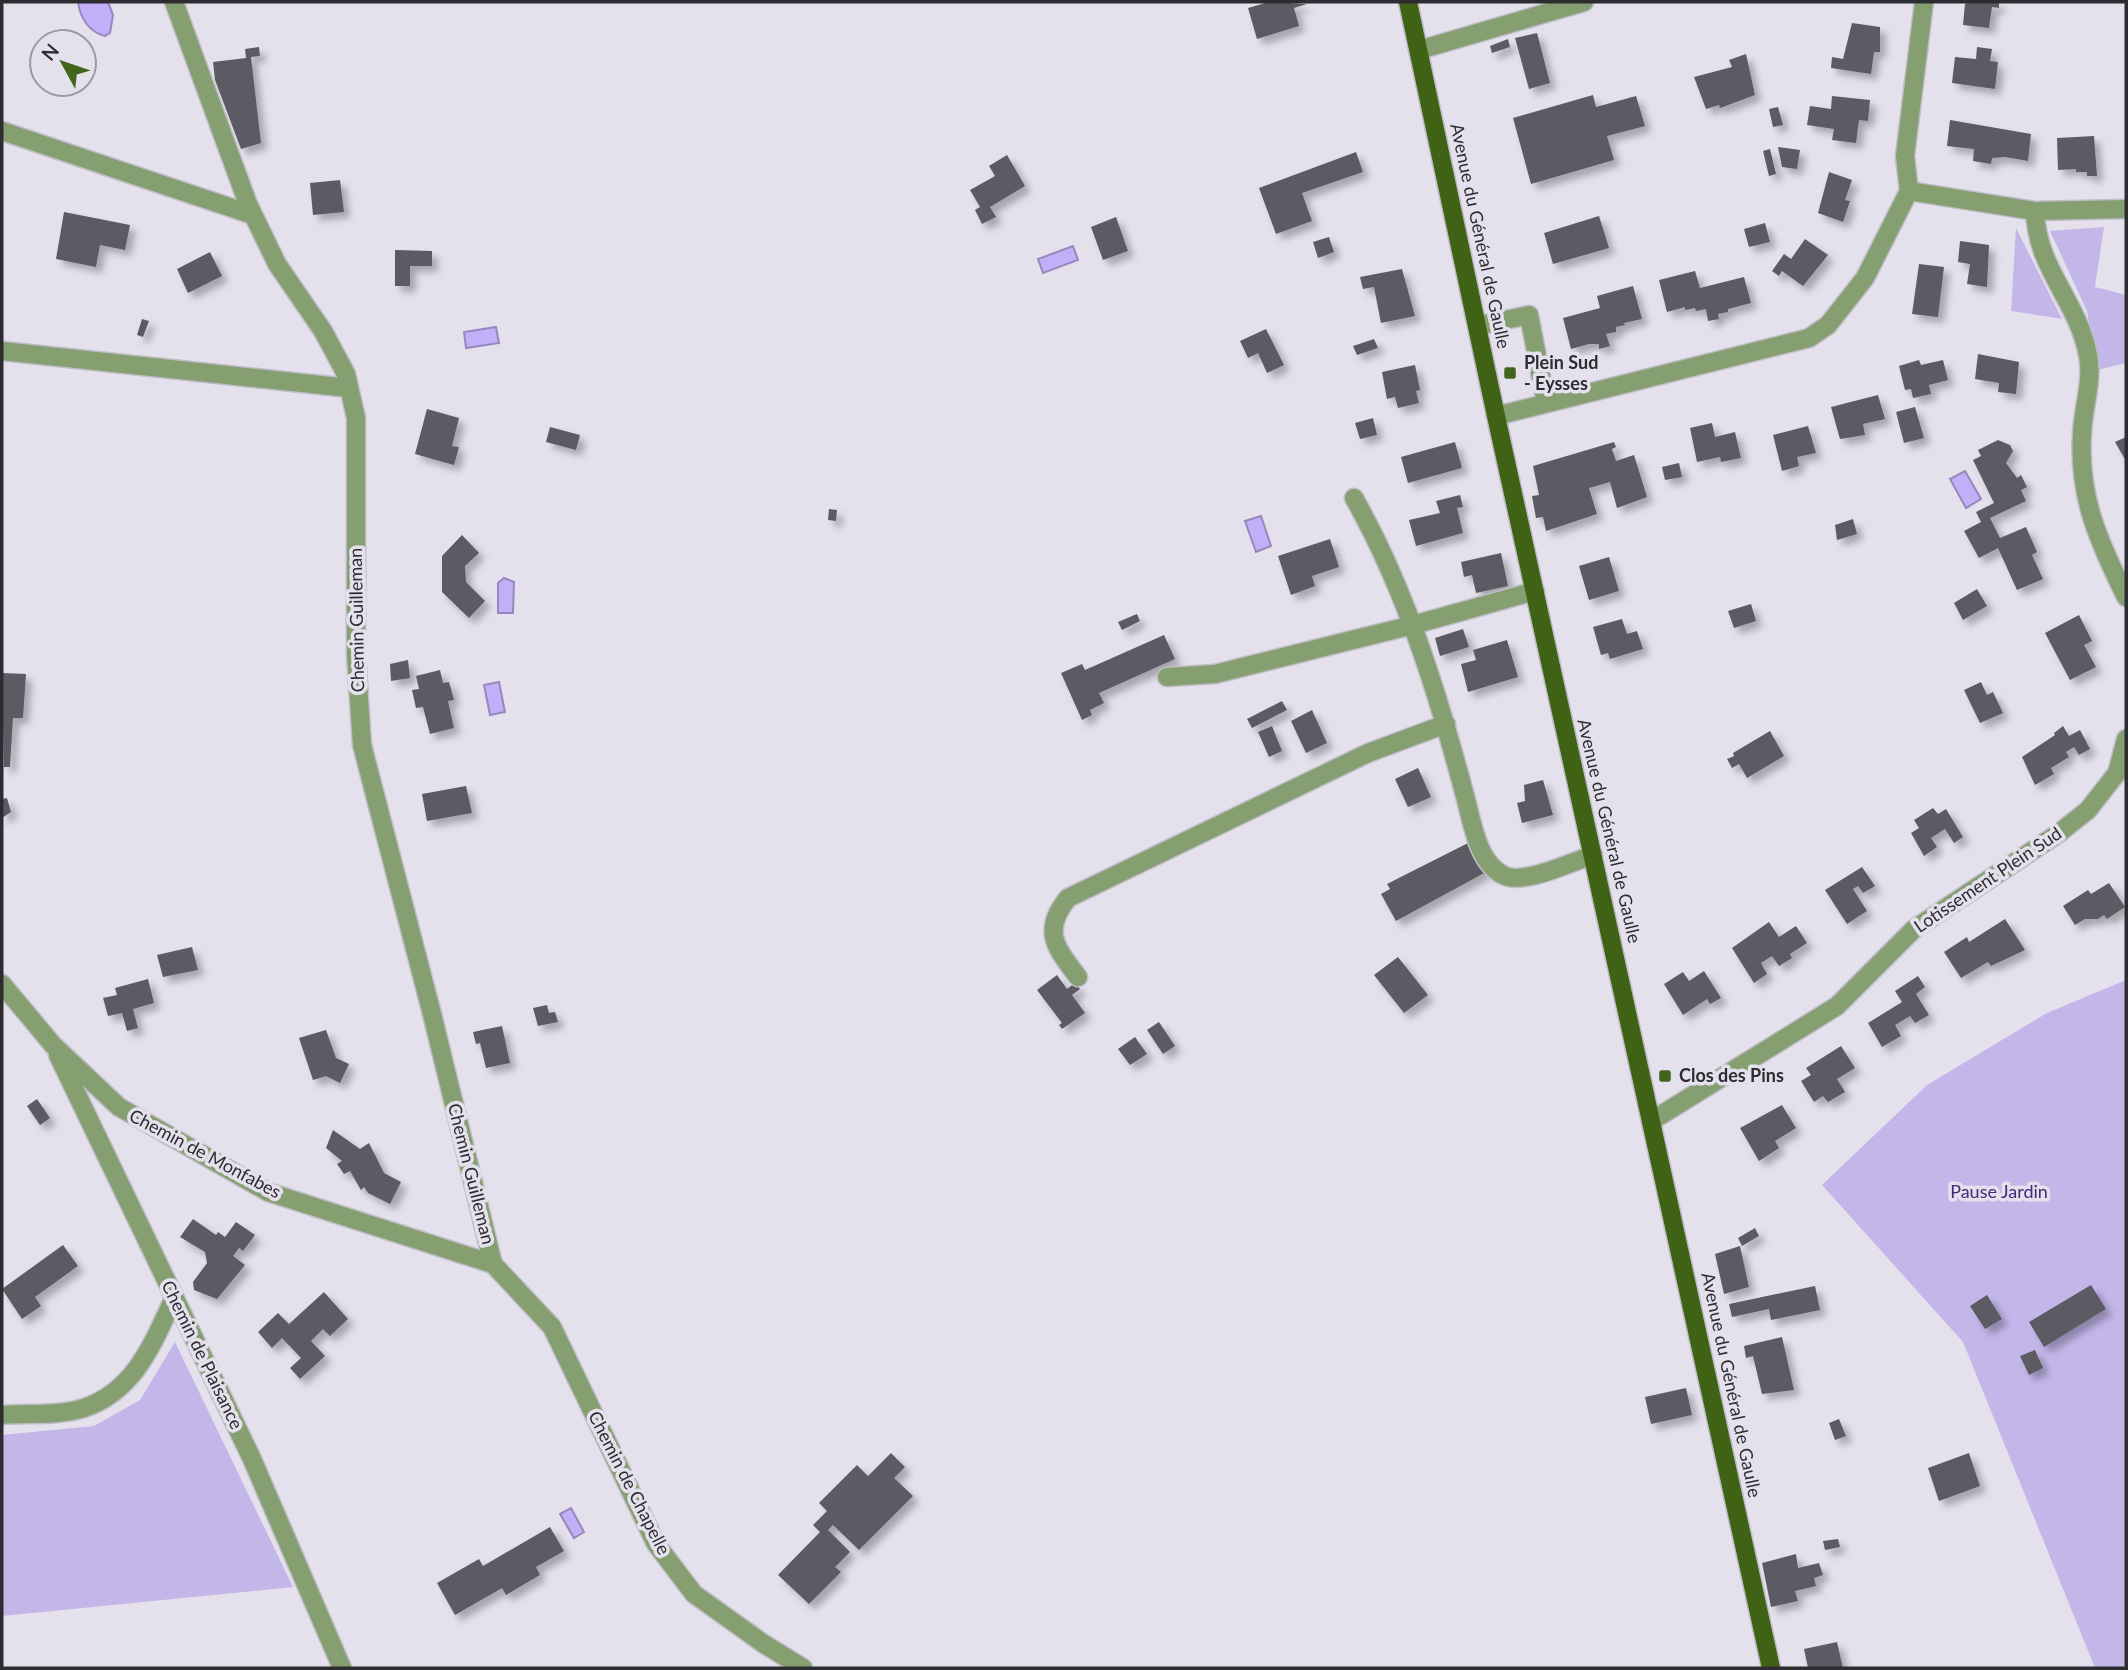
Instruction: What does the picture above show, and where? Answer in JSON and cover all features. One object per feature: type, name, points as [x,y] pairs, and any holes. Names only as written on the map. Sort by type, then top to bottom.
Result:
[{"type":"main road","name":"Avenue du Général de Gaulle","points":[[1409,2],[1496,416],[1653,1120],[1771,1668]]},
{"type":"street","name":"Chemin Guilleman","points":[[174,2],[253,215],[277,264],[323,331],[346,374],[356,418],[356,654],[362,745],[493,1264]]},
{"type":"street","points":[[1419,50],[1584,2]]},
{"type":"street","points":[[1496,416],[1809,338],[1828,325],[1865,278],[1909,191],[1905,156],[1924,2]]},
{"type":"street","points":[[2,131],[253,215]]},
{"type":"street","points":[[1909,191],[2035,211],[2126,209]]},
{"type":"street","points":[[2035,211],[2036,235],[2043,257],[2078,319],[2088,356],[2090,378],[2082,434],[2088,510],[2126,597]]},
{"type":"street","points":[[1477,326],[1529,315],[1546,403]]},
{"type":"street","points":[[2,351],[349,388]]},
{"type":"street","points":[[1354,498],[1373,533],[1413,625],[1446,724],[1477,841],[1501,875],[1517,880],[1593,855]]},
{"type":"street","points":[[1167,677],[1215,674],[1413,625],[1535,591]]},
{"type":"street","points":[[1078,977],[1056,948],[1052,931],[1056,912],[1068,898],[1368,753],[1446,724]]},
{"type":"street","name":"Lotissement Plein Sud","points":[[1653,1120],[1837,1006],[1914,929],[2059,833],[2088,810],[2117,773],[2126,739]]},
{"type":"street","name":"Chemin de Monfabes","points":[[2,984],[53,1045],[119,1107],[268,1192],[493,1264]]},
{"type":"street","name":"Chemin de Plaisance","points":[[53,1045],[252,1459],[342,1668]]},
{"type":"street","name":"Chemin de Chapelle","points":[[493,1264],[552,1327],[656,1544],[694,1594],[803,1668]]},
{"type":"street","points":[[2,1415],[82,1409],[110,1396],[145,1361],[174,1298]]},
{"type":"green space","points":[[2104,227],[2095,287],[2126,295],[2126,363],[2097,370],[2087,311],[2050,231]]},
{"type":"green space","points":[[2016,228],[2062,319],[2011,311]]},
{"type":"green space","name":"Pause Jardin","points":[[2126,980],[2126,1668],[2095,1668],[1963,1342],[1822,1185],[1927,1085],[2047,1013]]},
{"type":"green space","points":[[175,1342],[293,1587],[2,1616],[2,1435],[94,1426],[140,1400]]},
{"type":"shaded area","points":[[78,2],[108,2],[113,15],[110,33],[105,36],[99,34],[98,28],[90,28],[81,14]]},
{"type":"shaded area","points":[[1073,246],[1078,260],[1043,273],[1038,259]]},
{"type":"shaded area","points":[[496,327],[499,343],[466,348],[464,332]]},
{"type":"shaded area","points":[[1965,471],[1981,499],[1966,508],[1950,479]]},
{"type":"shaded area","points":[[1261,516],[1271,546],[1256,552],[1245,521]]},
{"type":"shaded area","points":[[504,578],[514,582],[513,613],[498,613],[498,583]]},
{"type":"shaded area","points":[[499,682],[505,712],[490,715],[484,685]]},
{"type":"shaded area","points":[[571,1508],[584,1532],[574,1538],[560,1514]]},
{"type":"building","points":[[1269,2],[1307,4],[1294,8],[1299,26],[1257,39],[1248,8]]},
{"type":"building","points":[[1999,2],[1999,8],[1992,7],[1989,28],[1963,25],[1965,4]]},
{"type":"building","points":[[1852,23],[1880,27],[1880,52],[1874,52],[1871,74],[1831,68],[1832,57],[1843,59]]},
{"type":"building","points":[[1537,33],[1550,83],[1529,89],[1515,38]]},
{"type":"building","points":[[1508,39],[1510,47],[1492,53],[1490,46]]},
{"type":"building","points":[[259,47],[260,56],[251,57],[261,143],[241,149],[215,80],[213,62],[246,58],[245,49]]},
{"type":"building","points":[[1977,47],[1992,49],[1990,61],[1998,62],[1995,89],[1952,83],[1955,57],[1976,59]]},
{"type":"building","points":[[1746,54],[1755,95],[1720,108],[1719,105],[1706,109],[1694,77],[1732,67],[1729,60]]},
{"type":"building","points":[[1593,95],[1596,107],[1636,96],[1645,126],[1607,136],[1614,160],[1531,184],[1513,118]]},
{"type":"building","points":[[1832,96],[1870,100],[1868,121],[1859,120],[1856,143],[1832,140],[1834,129],[1807,125],[1810,106],[1831,109]]},
{"type":"building","points":[[1778,107],[1783,125],[1773,127],[1769,109]]},
{"type":"building","points":[[1950,120],[2031,134],[2028,161],[2005,157],[1992,158],[1991,164],[1973,161],[1974,149],[1947,146]]},
{"type":"building","points":[[2094,136],[2097,176],[2087,176],[2087,172],[2076,172],[2076,169],[2058,170],[2057,138]]},
{"type":"building","points":[[1778,147],[1800,150],[1797,169],[1782,167]]},
{"type":"building","points":[[1770,149],[1776,174],[1769,176],[1763,151]]},
{"type":"building","points":[[1356,152],[1363,172],[1302,193],[1312,221],[1276,234],[1259,188]]},
{"type":"building","points":[[1007,155],[1025,186],[990,207],[996,217],[982,224],[975,210],[980,207],[970,190],[995,176],[989,166]]},
{"type":"building","points":[[1829,172],[1852,180],[1845,200],[1850,201],[1843,222],[1818,213]]},
{"type":"building","points":[[340,180],[344,212],[313,215],[310,183]]},
{"type":"building","points":[[64,212],[130,225],[125,250],[100,245],[96,267],[56,259]]},
{"type":"building","points":[[1599,216],[1609,248],[1553,264],[1544,233]]},
{"type":"building","points":[[1116,217],[1128,251],[1103,260],[1091,227]]},
{"type":"building","points":[[1765,223],[1770,242],[1749,247],[1744,229]]},
{"type":"building","points":[[1329,237],[1334,252],[1318,258],[1313,242]]},
{"type":"building","points":[[1805,239],[1828,255],[1803,286],[1782,271],[1779,276],[1772,271],[1784,254],[1791,259]]},
{"type":"building","points":[[1960,241],[1989,245],[1987,287],[1967,284],[1970,264],[1958,262]]},
{"type":"building","points":[[395,250],[432,251],[432,266],[410,266],[410,286],[395,286]]},
{"type":"building","points":[[210,252],[222,276],[188,293],[177,269]]},
{"type":"building","points":[[1919,264],[1944,267],[1938,317],[1912,314]]},
{"type":"building","points":[[1402,269],[1415,316],[1381,323],[1374,287],[1363,289],[1360,277]]},
{"type":"building","points":[[1695,271],[1700,288],[1744,277],[1751,303],[1728,309],[1728,312],[1718,314],[1719,319],[1708,321],[1706,309],[1685,310],[1685,307],[1667,312],[1659,280]]},
{"type":"building","points":[[1633,286],[1642,319],[1624,323],[1625,325],[1616,327],[1616,332],[1606,334],[1610,346],[1599,349],[1599,344],[1589,344],[1571,349],[1563,318],[1600,308],[1597,296]]},
{"type":"building","points":[[142,319],[149,321],[143,337],[137,335]]},
{"type":"building","points":[[1266,329],[1284,365],[1267,373],[1258,353],[1248,358],[1240,341]]},
{"type":"building","points":[[1374,339],[1378,348],[1357,355],[1353,346]]},
{"type":"building","points":[[1978,354],[2019,362],[2016,394],[1998,392],[1999,383],[1975,379]]},
{"type":"building","points":[[1919,360],[1921,365],[1943,360],[1948,380],[1929,385],[1931,394],[1913,398],[1911,389],[1905,390],[1899,366]]},
{"type":"building","points":[[1415,365],[1420,390],[1416,391],[1419,403],[1398,408],[1395,397],[1387,399],[1382,372]]},
{"type":"building","points":[[1878,395],[1885,419],[1863,424],[1865,435],[1840,439],[1831,407]]},
{"type":"building","points":[[1915,407],[1924,438],[1904,443],[1896,412]]},
{"type":"building","points":[[427,409],[459,418],[452,446],[459,447],[454,465],[415,454]]},
{"type":"building","points":[[1373,418],[1377,435],[1360,439],[1355,423]]},
{"type":"building","points":[[1712,423],[1715,437],[1735,432],[1741,458],[1721,462],[1720,457],[1697,462],[1690,428]]},
{"type":"building","points":[[1808,426],[1816,453],[1797,457],[1799,466],[1782,471],[1773,435]]},
{"type":"building","points":[[550,427],[580,435],[576,450],[546,442]]},
{"type":"building","points":[[2126,437],[2126,461],[2115,442]]},
{"type":"building","points":[[1998,440],[2010,445],[2013,451],[2006,463],[2017,478],[2021,475],[2027,487],[2021,490],[2026,501],[1990,518],[2000,538],[2026,527],[2037,552],[2032,555],[2043,579],[2017,590],[1998,548],[1979,558],[1964,531],[1981,522],[1976,512],[1994,503],[1973,460],[1981,456],[1978,450]]},
{"type":"building","points":[[1455,442],[1462,468],[1408,483],[1401,457]]},
{"type":"building","points":[[1614,442],[1616,447],[1612,449],[1616,461],[1634,455],[1647,497],[1617,508],[1610,482],[1589,488],[1597,514],[1546,531],[1543,517],[1536,518],[1532,496],[1539,495],[1533,466]]},
{"type":"building","points":[[1679,463],[1682,477],[1665,480],[1662,467]]},
{"type":"building","points":[[1460,495],[1463,507],[1457,508],[1463,533],[1416,546],[1409,520],[1440,513],[1436,501]]},
{"type":"building","points":[[829,509],[837,510],[836,521],[828,520]]},
{"type":"building","points":[[1853,519],[1857,534],[1837,540],[1835,525]]},
{"type":"building","points":[[462,535],[479,553],[465,566],[466,582],[485,601],[469,618],[442,592],[442,556]]},
{"type":"building","points":[[1330,539],[1339,567],[1312,576],[1315,586],[1291,595],[1278,556]]},
{"type":"building","points":[[1501,553],[1508,586],[1476,593],[1472,575],[1464,577],[1461,562]]},
{"type":"building","points":[[1609,557],[1619,591],[1589,600],[1579,566]]},
{"type":"building","points":[[1977,589],[1987,606],[1963,620],[1954,603]]},
{"type":"building","points":[[1751,604],[1756,621],[1734,628],[1728,611]]},
{"type":"building","points":[[1137,614],[1140,621],[1122,630],[1118,622]]},
{"type":"building","points":[[2079,615],[2092,641],[2084,645],[2096,667],[2070,680],[2045,633]]},
{"type":"building","points":[[1622,619],[1627,634],[1637,631],[1643,649],[1610,659],[1608,653],[1601,655],[1593,627]]},
{"type":"building","points":[[1463,629],[1469,647],[1440,656],[1435,638]]},
{"type":"building","points":[[1164,635],[1175,659],[1099,693],[1104,703],[1090,710],[1092,715],[1082,720],[1061,673],[1082,664],[1085,670]]},
{"type":"building","points":[[1507,640],[1518,677],[1468,692],[1461,664],[1476,660],[1473,650]]},
{"type":"building","points":[[408,660],[410,678],[391,681],[390,664]]},
{"type":"building","points":[[440,670],[443,683],[449,682],[454,700],[448,701],[454,728],[430,734],[423,707],[416,708],[412,690],[419,689],[416,676]]},
{"type":"building","points":[[2,673],[26,674],[23,718],[13,718],[10,767],[4,767],[4,774]]},
{"type":"building","points":[[1981,682],[1987,695],[1993,692],[2003,713],[1980,723],[1964,690]]},
{"type":"building","points":[[1282,701],[1287,710],[1252,728],[1247,719]]},
{"type":"building","points":[[1312,710],[1327,743],[1306,753],[1291,721]]},
{"type":"building","points":[[1272,726],[1282,751],[1269,757],[1258,732]]},
{"type":"building","points":[[2063,726],[2069,736],[2080,730],[2090,749],[2079,755],[2074,747],[2066,752],[2069,757],[2051,768],[2054,774],[2035,785],[2022,757],[2055,735]]},
{"type":"building","points":[[1770,731],[1784,756],[1747,778],[1739,764],[1732,768],[1727,759],[1734,756],[1733,753]]},
{"type":"building","points":[[1418,768],[1431,797],[1408,807],[1395,779]]},
{"type":"building","points":[[1543,780],[1553,815],[1522,823],[1517,803],[1525,801],[1524,785]]},
{"type":"building","points":[[466,786],[472,813],[427,821],[422,794]]},
{"type":"building","points":[[7,798],[11,812],[2,818],[2,799]]},
{"type":"building","points":[[1933,808],[1938,814],[1946,809],[1963,837],[1954,843],[1945,829],[1931,838],[1937,847],[1924,856],[1911,833],[1919,828],[1914,820]]},
{"type":"building","points":[[1470,842],[1486,872],[1396,921],[1381,894],[1390,889],[1387,884]]},
{"type":"building","points":[[1862,867],[1875,886],[1863,893],[1858,886],[1853,889],[1867,911],[1847,924],[1825,890]]},
{"type":"building","points":[[2109,883],[2125,907],[2107,919],[2104,915],[2098,919],[2085,919],[2075,925],[2063,906],[2088,890],[2091,894]]},
{"type":"building","points":[[2005,919],[2025,950],[1991,966],[1988,962],[1961,978],[1944,952],[1967,937],[1969,942]]},
{"type":"building","points":[[1769,922],[1779,937],[1796,926],[1807,943],[1790,954],[1792,958],[1779,966],[1772,956],[1761,963],[1767,974],[1754,983],[1732,948]]},
{"type":"building","points":[[192,947],[198,970],[163,977],[157,955]]},
{"type":"building","points":[[1398,957],[1428,995],[1404,1013],[1374,975]]},
{"type":"building","points":[[1704,971],[1721,998],[1710,1004],[1707,999],[1683,1015],[1664,984],[1683,972],[1689,981]]},
{"type":"building","points":[[1057,975],[1067,989],[1075,983],[1080,989],[1072,995],[1085,1013],[1062,1029],[1059,1025],[1062,1023],[1037,990]]},
{"type":"building","points":[[1918,976],[1925,987],[1916,994],[1929,1015],[1915,1023],[1910,1016],[1895,1025],[1901,1036],[1882,1047],[1868,1023],[1902,1002],[1895,991]]},
{"type":"building","points":[[148,979],[154,1003],[133,1009],[138,1028],[127,1031],[122,1013],[108,1016],[103,998],[117,995],[115,988]]},
{"type":"building","points":[[547,1005],[549,1013],[555,1012],[558,1022],[538,1026],[533,1008]]},
{"type":"building","points":[[1159,1022],[1175,1046],[1163,1054],[1147,1030]]},
{"type":"building","points":[[502,1026],[510,1063],[486,1068],[480,1043],[476,1044],[473,1032]]},
{"type":"building","points":[[326,1030],[336,1058],[349,1064],[340,1083],[326,1076],[313,1080],[299,1038]]},
{"type":"building","points":[[1135,1037],[1147,1054],[1130,1065],[1118,1049]]},
{"type":"building","points":[[1841,1046],[1855,1068],[1837,1079],[1845,1092],[1828,1102],[1823,1096],[1814,1102],[1801,1081],[1811,1075],[1806,1068]]},
{"type":"building","points":[[37,1099],[50,1118],[40,1125],[27,1106]]},
{"type":"building","points":[[1782,1105],[1796,1128],[1775,1141],[1779,1148],[1759,1161],[1740,1128]]},
{"type":"building","points":[[333,1130],[360,1149],[369,1143],[384,1173],[401,1182],[390,1204],[368,1193],[364,1187],[361,1190],[350,1171],[344,1174],[337,1164],[342,1161],[326,1148]]},
{"type":"building","points":[[193,1219],[216,1235],[218,1232],[225,1237],[236,1222],[255,1235],[243,1251],[239,1248],[233,1256],[245,1265],[217,1299],[194,1290],[193,1282],[207,1263],[205,1252],[180,1237]]},
{"type":"building","points":[[1755,1228],[1759,1236],[1742,1246],[1738,1238]]},
{"type":"building","points":[[63,1245],[78,1266],[35,1297],[41,1306],[22,1319],[2,1289]]},
{"type":"building","points":[[1740,1246],[1749,1287],[1724,1294],[1715,1254]]},
{"type":"building","points":[[2091,1285],[2106,1309],[2044,1347],[2029,1322]]},
{"type":"building","points":[[1815,1286],[1820,1310],[1771,1320],[1769,1309],[1732,1317],[1729,1304]]},
{"type":"building","points":[[324,1292],[348,1319],[330,1336],[323,1329],[311,1341],[325,1356],[300,1379],[290,1368],[301,1358],[282,1338],[272,1348],[258,1332],[278,1313],[289,1324]]},
{"type":"building","points":[[1987,1295],[2002,1319],[1985,1329],[1970,1306]]},
{"type":"building","points":[[1782,1337],[1794,1390],[1762,1394],[1753,1356],[1746,1358],[1744,1346]]},
{"type":"building","points":[[2035,1350],[2043,1368],[2029,1375],[2020,1356]]},
{"type":"building","points":[[1686,1388],[1692,1415],[1651,1424],[1645,1397]]},
{"type":"building","points":[[1839,1419],[1846,1436],[1835,1440],[1829,1423]]},
{"type":"building","points":[[891,1453],[905,1467],[894,1478],[913,1496],[859,1550],[833,1525],[828,1530],[850,1552],[835,1567],[841,1572],[809,1604],[778,1575],[820,1532],[813,1525],[827,1511],[819,1503],[857,1465],[868,1476]]},
{"type":"building","points":[[1969,1453],[1980,1486],[1939,1501],[1928,1468]]},
{"type":"building","points":[[550,1527],[564,1551],[536,1567],[540,1575],[506,1595],[502,1588],[455,1615],[437,1583],[479,1559],[483,1566]]},
{"type":"building","points":[[1838,1539],[1840,1547],[1825,1550],[1823,1541]]},
{"type":"building","points":[[1796,1554],[1798,1568],[1819,1563],[1823,1575],[1814,1578],[1816,1586],[1795,1591],[1798,1601],[1771,1607],[1762,1563]]},
{"type":"building","points":[[1837,1642],[1843,1668],[1808,1668],[1804,1649]]},
{"type":"place","name":"Plein Sud - Eysses","points":[[1510,373]]},
{"type":"place","name":"Clos des Pins","points":[[1665,1076]]}]
